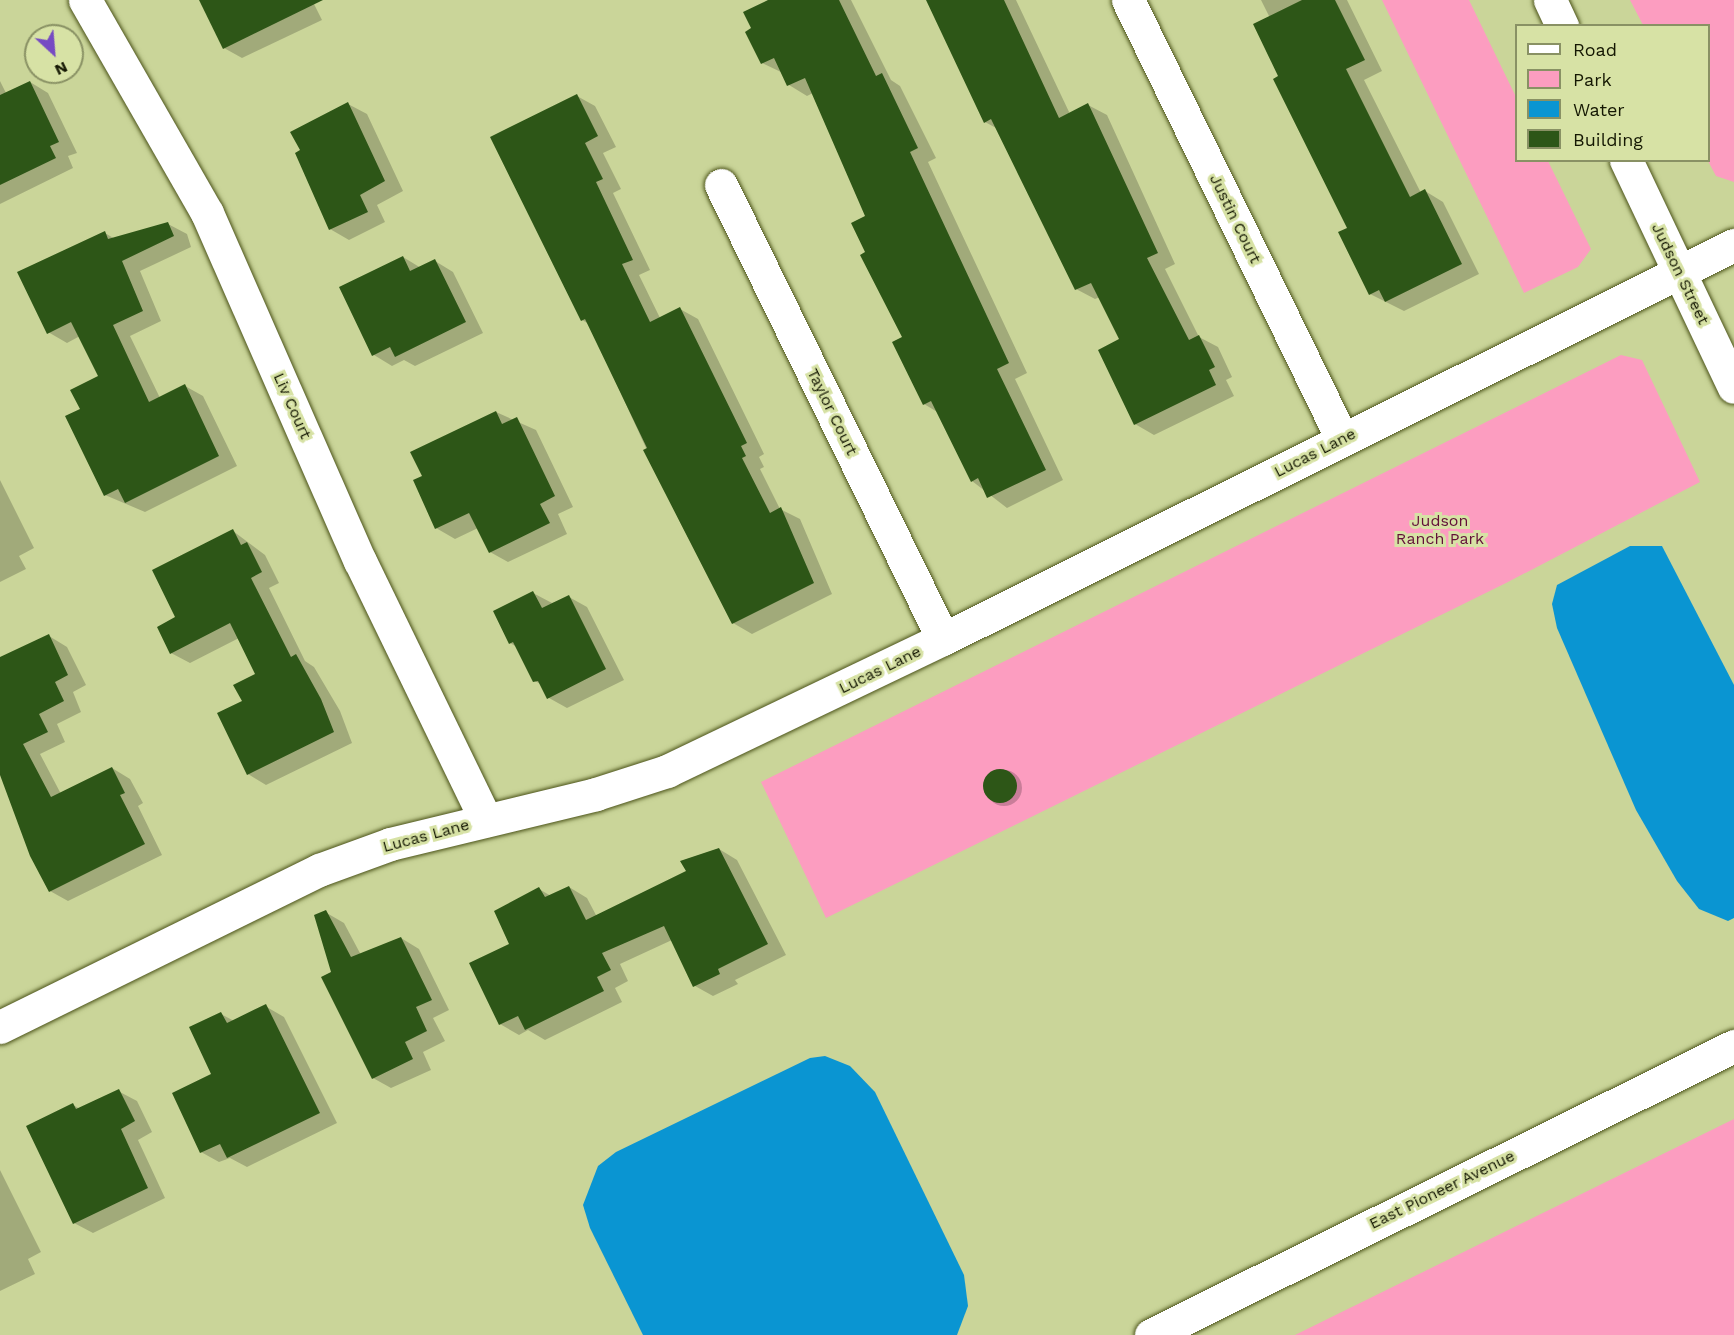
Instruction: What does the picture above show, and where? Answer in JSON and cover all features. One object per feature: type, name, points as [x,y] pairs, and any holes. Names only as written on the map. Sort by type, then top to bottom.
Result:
[{"type":"street","name":"Liv Court","points":[[85,0],[207,213],[360,561],[486,820]]},
{"type":"street","name":"Justin Court","points":[[1128,0],[1342,439]]},
{"type":"street","points":[[1550,0],[1561,24]]},
{"type":"street","name":"Judson Street","points":[[1627,162],[1734,387]]},
{"type":"street","name":"Taylor Court","points":[[721,185],[943,639]]},
{"type":"street","name":"Lucas Lane","points":[[3,1018],[319,870],[390,844],[596,794],[667,771],[943,639],[1734,245]]},
{"type":"street","name":"East Pioneer Avenue","points":[[1151,1335],[1734,1046]]},
{"type":"green space","points":[[1382,0],[1469,0],[1515,95],[1515,162],[1548,162],[1591,249],[1578,267],[1524,293]]},
{"type":"green space","points":[[1630,0],[1734,0],[1734,182],[1716,176],[1709,162],[1710,24],[1642,24]]},
{"type":"green space","name":"Judson Ranch Park","points":[[1621,355],[1642,360],[1700,482],[1506,583],[826,918],[761,782]]},
{"type":"green space","points":[[1734,1119],[1734,1335],[1295,1335]]},
{"type":"water","points":[[1630,546],[1662,546],[1734,685],[1734,918],[1728,921],[1699,909],[1677,881],[1636,810],[1557,628],[1552,604],[1557,585]]},
{"type":"water","points":[[825,1056],[850,1066],[875,1092],[964,1275],[968,1306],[957,1335],[643,1335],[590,1228],[583,1205],[598,1166],[616,1152],[810,1058]]},
{"type":"building","points":[[199,0],[323,0],[223,49]]},
{"type":"building","points":[[768,0],[839,0],[876,76],[882,73],[918,148],[910,152],[1009,363],[997,369],[1046,470],[987,498],[978,478],[971,482],[931,401],[923,405],[892,342],[902,337],[860,255],[865,252],[851,223],[865,216],[805,78],[787,86],[774,58],[761,64],[745,32],[751,28],[743,12]]},
{"type":"building","points":[[926,0],[1004,0],[1059,118],[1088,103],[1158,253],[1147,258],[1189,340],[1199,335],[1215,367],[1209,370],[1216,385],[1134,425],[1098,350],[1119,339],[1091,283],[1075,290],[991,119],[984,123]]},
{"type":"building","points":[[1302,0],[1335,0],[1365,60],[1346,69],[1410,197],[1425,189],[1462,264],[1385,302],[1379,290],[1369,295],[1338,232],[1347,228],[1273,79],[1278,76],[1253,24]]},
{"type":"building","points":[[24,84],[31,84],[59,142],[50,146],[56,158],[0,185],[0,95]]},
{"type":"building","points":[[577,94],[598,136],[585,143],[603,179],[596,182],[633,260],[622,264],[650,322],[680,307],[747,443],[741,446],[746,456],[742,458],[770,513],[781,507],[814,583],[732,624],[643,450],[647,448],[585,319],[581,321],[490,137]]},
{"type":"building","points":[[348,102],[385,181],[360,195],[368,212],[329,230],[295,153],[300,150],[290,132]]},
{"type":"building","points":[[168,222],[174,236],[122,261],[143,311],[113,325],[149,402],[185,384],[219,456],[125,503],[118,489],[104,496],[65,416],[80,409],[70,390],[98,376],[71,322],[47,334],[17,272],[105,231],[108,239]]},
{"type":"building","points":[[403,256],[410,271],[435,259],[466,322],[395,357],[390,347],[372,356],[339,287]]},
{"type":"building","points":[[496,411],[502,424],[517,417],[555,496],[540,504],[550,523],[489,553],[469,513],[435,529],[413,480],[422,476],[410,452]]},
{"type":"building","points":[[233,529],[241,545],[247,542],[262,572],[251,578],[291,657],[296,654],[321,699],[334,732],[247,775],[217,713],[242,701],[233,685],[255,674],[230,623],[170,654],[157,627],[175,617],[152,570]]},
{"type":"building","points":[[533,591],[542,608],[569,595],[606,669],[547,699],[538,681],[533,682],[513,642],[509,644],[493,611]]},
{"type":"building","points":[[49,634],[68,675],[55,682],[64,701],[39,714],[48,732],[23,744],[51,797],[112,767],[125,793],[120,795],[145,844],[49,892],[30,856],[0,775],[0,657]]},
{"type":"building","points":[[1000,769],[1012,774],[1017,786],[1012,798],[1000,803],[988,798],[983,786],[988,774]]},
{"type":"building","points":[[719,848],[768,944],[718,969],[720,974],[693,987],[664,926],[602,953],[611,970],[597,977],[604,991],[525,1030],[518,1016],[499,1025],[469,963],[509,944],[494,911],[539,887],[545,897],[569,886],[586,920],[686,871],[680,861]]},
{"type":"building","points":[[326,910],[351,957],[401,937],[432,1000],[416,1007],[427,1031],[405,1042],[413,1059],[372,1079],[321,977],[331,972],[314,915]]},
{"type":"building","points":[[266,1004],[320,1113],[227,1158],[220,1144],[200,1153],[172,1093],[211,1074],[189,1027],[221,1012],[227,1023]]},
{"type":"building","points":[[119,1089],[135,1121],[121,1129],[148,1188],[73,1224],[26,1126],[73,1103],[76,1109]]}]
